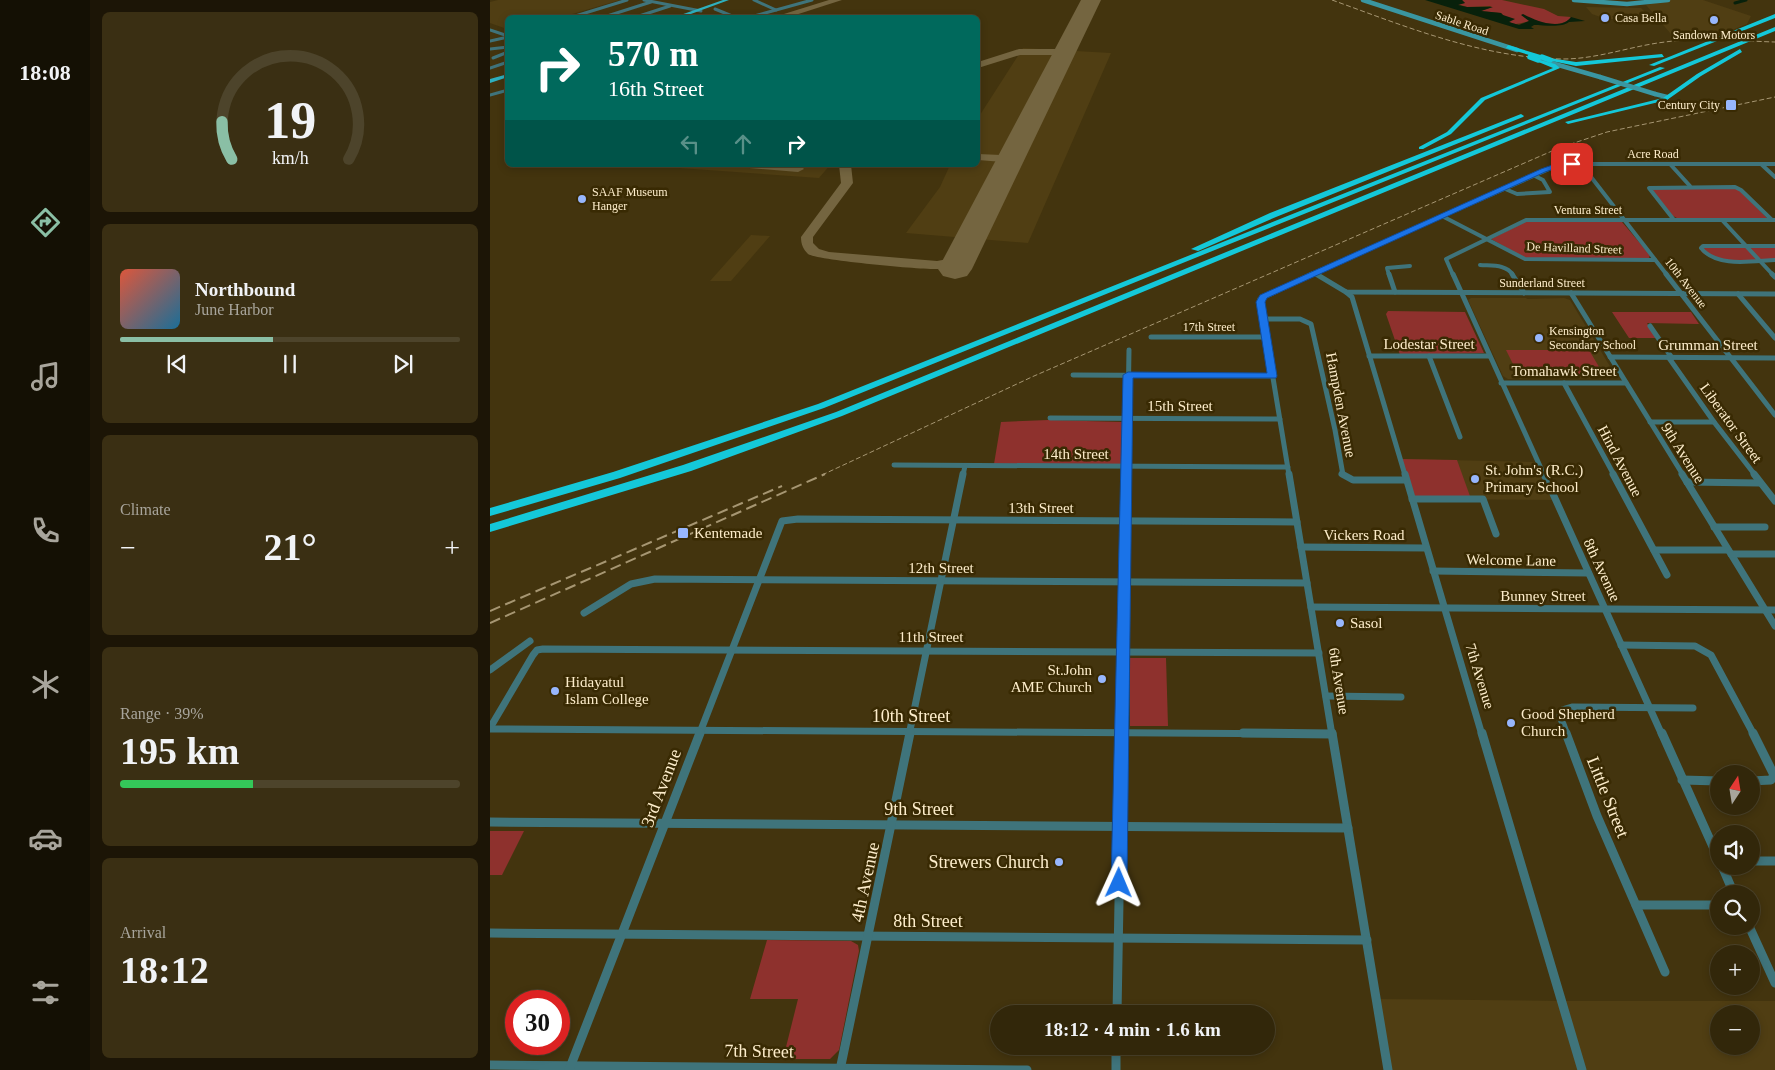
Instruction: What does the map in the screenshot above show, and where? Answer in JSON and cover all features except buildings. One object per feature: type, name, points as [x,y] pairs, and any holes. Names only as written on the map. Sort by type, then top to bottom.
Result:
[{"type":"highway","points":[[1029,324],[1221,237],[1325,194],[1775,16]]},
{"type":"highway","points":[[490,512],[610,477],[741,435],[821,406],[1029,324],[1775,22]]},
{"type":"highway","points":[[490,528],[686,468],[839,414],[1775,30]]},
{"type":"highway","points":[[1411,179],[1577,119],[1666,98],[1728,57],[1775,34]]},
{"type":"highway","points":[[1325,194],[1441,138],[1483,100],[1499,91],[1544,75],[1571,68],[1609,62],[1656,58],[1704,44]]},
{"type":"highway","points":[[1508,47],[1538,58],[1557,68],[1544,75]]},
{"type":"highway","points":[[1538,58],[1571,64],[1601,63]]},
{"type":"main road","points":[[688,15],[727,0]]},
{"type":"main road","points":[[683,15],[734,0]]},
{"type":"main road","name":"Sable Road","points":[[1363,0],[1666,98]]},
{"type":"main road","points":[[1369,0],[1397,12]]},
{"type":"main road","points":[[1574,0],[1627,4],[1668,0]]},
{"type":"main road","points":[[1592,0],[1618,2],[1652,0]]},
{"type":"main road","name":"Sable Road","points":[[1498,45],[1508,47]]},
{"type":"main road","points":[[490,80],[505,75]]},
{"type":"street","points":[[580,14],[627,0]]},
{"type":"street","points":[[644,0],[699,10]]},
{"type":"street","points":[[756,1],[763,0]]},
{"type":"street","points":[[758,15],[812,0]]},
{"type":"street","points":[[756,1],[776,10]]},
{"type":"street","points":[[611,15],[652,2]]},
{"type":"street","points":[[642,15],[672,5]]},
{"type":"street","points":[[716,9],[730,15]]},
{"type":"street","points":[[490,30],[505,35]]},
{"type":"street","points":[[490,41],[505,37]]},
{"type":"street","points":[[490,49],[505,47]]},
{"type":"street","points":[[493,58],[505,53]]},
{"type":"street","points":[[490,68],[505,63]]},
{"type":"street","points":[[490,96],[505,91]]},
{"type":"street","name":"10th Avenue","points":[[1581,164],[1775,415]]},
{"type":"street","points":[[1670,164],[1690,186]]},
{"type":"street","points":[[1760,164],[1775,177]]},
{"type":"street","name":"Acre Road","points":[[1262,297],[1558,165],[1775,164]]},
{"type":"street","points":[[1503,188],[1517,194],[1550,192],[1543,180],[1533,175]]},
{"type":"street","points":[[1674,220],[1649,188],[1654,186],[1737,188],[1773,220]]},
{"type":"street","name":"De Havilland Street","points":[[1442,216],[1529,259],[1655,260]]},
{"type":"street","name":"Ventura Street","points":[[1460,293],[1446,259],[1526,220],[1773,220]]},
{"type":"street","points":[[1722,220],[1775,277]]},
{"type":"street","points":[[1775,246],[1703,246],[1700,248],[1706,256],[1714,260],[1775,260]]},
{"type":"street","points":[[1480,265],[1510,269],[1524,293]]},
{"type":"street","points":[[1395,292],[1387,268],[1410,266]]},
{"type":"street","points":[[1315,273],[1346,292]]},
{"type":"street","name":"Sunderland Street","points":[[1346,292],[1775,294]]},
{"type":"street","name":"7th Avenue","points":[[1346,292],[1352,297],[1582,1070]]},
{"type":"street","name":"8th Avenue","points":[[1460,293],[1710,841]]},
{"type":"street","name":"9th Avenue","points":[[1571,293],[1775,626]]},
{"type":"street","points":[[1738,294],[1775,338]]},
{"type":"street","name":"6th Avenue","points":[[1262,297],[1260,301],[1272,376],[1388,1070]]},
{"type":"street","name":"Hampden Avenue","points":[[1263,319],[1300,319],[1311,324],[1335,430],[1342,476],[1353,480],[1406,480]]},
{"type":"street","name":"Liberator Street","points":[[1650,326],[1714,422],[1775,501]]},
{"type":"street","name":"17th Street","points":[[1151,336],[1266,337]]},
{"type":"street","points":[[1116,1005],[1129,350]]},
{"type":"street","name":"Lodestar Street","points":[[1369,356],[1489,356]]},
{"type":"street","points":[[1429,356],[1460,437]]},
{"type":"street","name":"Grumman Street","points":[[1610,357],[1775,358]]},
{"type":"street","points":[[1074,375],[1272,376]]},
{"type":"street","name":"Tomahawk Street","points":[[1501,383],[1626,384]]},
{"type":"street","name":"Hind Avenue","points":[[1564,383],[1667,575]]},
{"type":"street","name":"15th Street","points":[[1050,418],[1280,419]]},
{"type":"street","points":[[1650,422],[1714,422]]},
{"type":"street","name":"14th Street","points":[[894,466],[1288,467]]},
{"type":"street","name":"4th Avenue","points":[[841,1069],[965,466]]},
{"type":"street","points":[[1687,482],[1760,483]]},
{"type":"street","points":[[1412,499],[1483,499],[1496,534]]},
{"type":"street","name":"13th Street","points":[[785,519],[1297,522]]},
{"type":"street","name":"3rd Avenue","points":[[569,1068],[781,524],[785,519]]},
{"type":"street","points":[[1714,527],[1765,527]]},
{"type":"street","name":"Vickers Road","points":[[1301,547],[1426,548]]},
{"type":"street","points":[[1654,550],[1775,554]]},
{"type":"street","name":"Welcome Lane","points":[[1433,571],[1588,573]]},
{"type":"street","name":"12th Street","points":[[584,612],[632,584],[643,580],[1307,583]]},
{"type":"street","name":"Bunney Street","points":[[1311,607],[1775,610]]},
{"type":"street","points":[[490,670],[530,641]]},
{"type":"street","points":[[1620,644],[1691,645],[1708,652],[1773,771],[1774,775],[1771,780],[1760,781]]},
{"type":"street","name":"11th Street","points":[[490,729],[533,655],[537,650],[543,649],[1319,653]]},
{"type":"street","points":[[1326,696],[1401,697]]},
{"type":"street","name":"Little Street","points":[[1665,972],[1596,816],[1560,716],[1562,710],[1572,707],[1693,708]]},
{"type":"street","name":"10th Street","points":[[490,729],[1332,734]]},
{"type":"street","points":[[1682,780],[1710,780]]},
{"type":"street","name":"9th Street","points":[[490,822],[1348,828]]},
{"type":"street","points":[[1760,861],[1775,861]]},
{"type":"street","points":[[1636,905],[1710,905]]},
{"type":"street","name":"8th Street","points":[[490,933],[1367,940]]},
{"type":"street","points":[[1753,935],[1775,983]]},
{"type":"street","points":[[1116,1055],[1116,1070]]},
{"type":"street","name":"7th Street","points":[[490,1064],[569,1068],[1027,1070]]},
{"type":"shaded area","points":[[498,0],[620,0],[569,15],[505,15],[505,28],[490,23],[490,2]]},
{"type":"shaded area","points":[[1425,0],[1462,0],[1465,3],[1458,5],[1493,7],[1481,11],[1501,13],[1515,19],[1509,22],[1519,25],[1529,21],[1521,15],[1523,14],[1555,24],[1567,21],[1571,17],[1585,21],[1569,22],[1557,26],[1534,25],[1531,27],[1534,29],[1519,29]]},
{"type":"shaded area","points":[[1462,0],[1502,0],[1544,9],[1558,16],[1571,17],[1562,23],[1550,24],[1527,17],[1530,21],[1514,24],[1508,21],[1501,13],[1481,11],[1492,7],[1490,6],[1467,7],[1457,4],[1465,3]]},
{"type":"shaded area","points":[[1670,0],[1703,0],[1751,16],[1747,24],[1717,36],[1671,34],[1646,5]]},
{"type":"shaded area","points":[[1586,7],[1641,8],[1653,20],[1623,20],[1617,16],[1612,16],[1614,19],[1606,19],[1592,14]]},
{"type":"shaded area","points":[[1023,48],[1111,53],[1028,243],[906,233],[940,187],[949,167],[980,167],[980,115]]},
{"type":"shaded area","points":[[665,167],[828,167],[819,178]]},
{"type":"shaded area","points":[[1651,188],[1738,189],[1767,218],[1679,219],[1673,216]]},
{"type":"shaded area","points":[[1525,222],[1622,222],[1650,255],[1649,258],[1525,258],[1491,239]]},
{"type":"shaded area","points":[[751,235],[770,236],[731,281],[710,281]]},
{"type":"shaded area","points":[[1703,246],[1775,246],[1775,260],[1735,261],[1715,259],[1701,251]]},
{"type":"shaded area","name":"Kensington Secondary School","points":[[1471,298],[1564,298],[1570,300],[1617,378],[1508,379],[1503,376],[1468,300]]},
{"type":"shaded area","points":[[1388,311],[1465,312],[1484,353],[1400,355],[1386,314]]},
{"type":"shaded area","points":[[1612,312],[1691,312],[1699,324],[1647,323],[1657,338],[1629,338]]},
{"type":"shaded area","points":[[1506,350],[1589,350],[1605,377],[1519,376]]},
{"type":"shaded area","points":[[1048,420],[1123,422],[1123,462],[1121,464],[994,464],[1001,422]]},
{"type":"shaded area","name":"St. John's (R.C.) Primary School","points":[[1400,459],[1537,462],[1554,500],[1412,499]]},
{"type":"shaded area","points":[[1400,459],[1457,460],[1471,499],[1412,499]]},
{"type":"shaded area","points":[[1130,658],[1166,658],[1168,726],[1130,726]]},
{"type":"shaded area","points":[[490,831],[524,831],[502,875],[490,875]]},
{"type":"shaded area","points":[[767,940],[851,941],[858,945],[859,951],[839,1050],[830,1059],[783,1059],[798,999],[750,999]]},
{"type":"shaded area","points":[[1376,999],[1775,1001],[1775,1070],[1388,1070]]},
{"type":"waterway","points":[[1735,3],[1746,0]]},
{"type":"taxiway","points":[[786,15],[838,0]]},
{"type":"taxiway","points":[[980,64],[1019,52],[1058,52],[1067,48]]},
{"type":"taxiway","points":[[980,157],[1003,159],[1013,153]]},
{"type":"taxiway","points":[[770,167],[798,169]]},
{"type":"taxiway","points":[[845,167],[847,183],[807,237],[807,244],[814,252],[828,256],[937,265],[952,262],[962,254]]},
{"type":"runway","points":[[955,269],[1091,0]]},
{"type":"railway","points":[[1332,0],[1445,39],[1503,53],[1533,57],[1576,58],[1679,41],[1775,42]]},
{"type":"railway","points":[[822,475],[1034,376],[1559,148],[1607,132],[1775,97]]},
{"type":"railway","points":[[490,623],[825,474]]},
{"type":"railway","points":[[490,611],[782,486]]},
{"type":"place","name":"Casa Bella","points":[[1605,18]]},
{"type":"place","name":"Sandown Motors","points":[[1714,20]]},
{"type":"place","name":"Century City","points":[[1731,105]]},
{"type":"place","name":"SAAF Museum Hanger","points":[[582,199]]},
{"type":"place","name":"Kensington Secondary School","points":[[1539,338]]},
{"type":"place","name":"St. John's (R.C.) Primary School","points":[[1475,479]]},
{"type":"place","name":"Kentemade","points":[[683,533]]},
{"type":"place","name":"Sasol","points":[[1340,623]]},
{"type":"place","name":"St.John AME Church","points":[[1102,679]]},
{"type":"place","name":"Hidayatul Islam College","points":[[555,691]]},
{"type":"place","name":"Good Shepherd Church","points":[[1511,723]]},
{"type":"place","name":"Strewers Church","points":[[1059,862]]},
{"type":"route","points":[[1119,883],[1128,375],[1272,376],[1260,302],[1263,296],[1553,166],[1572,164]]}]
